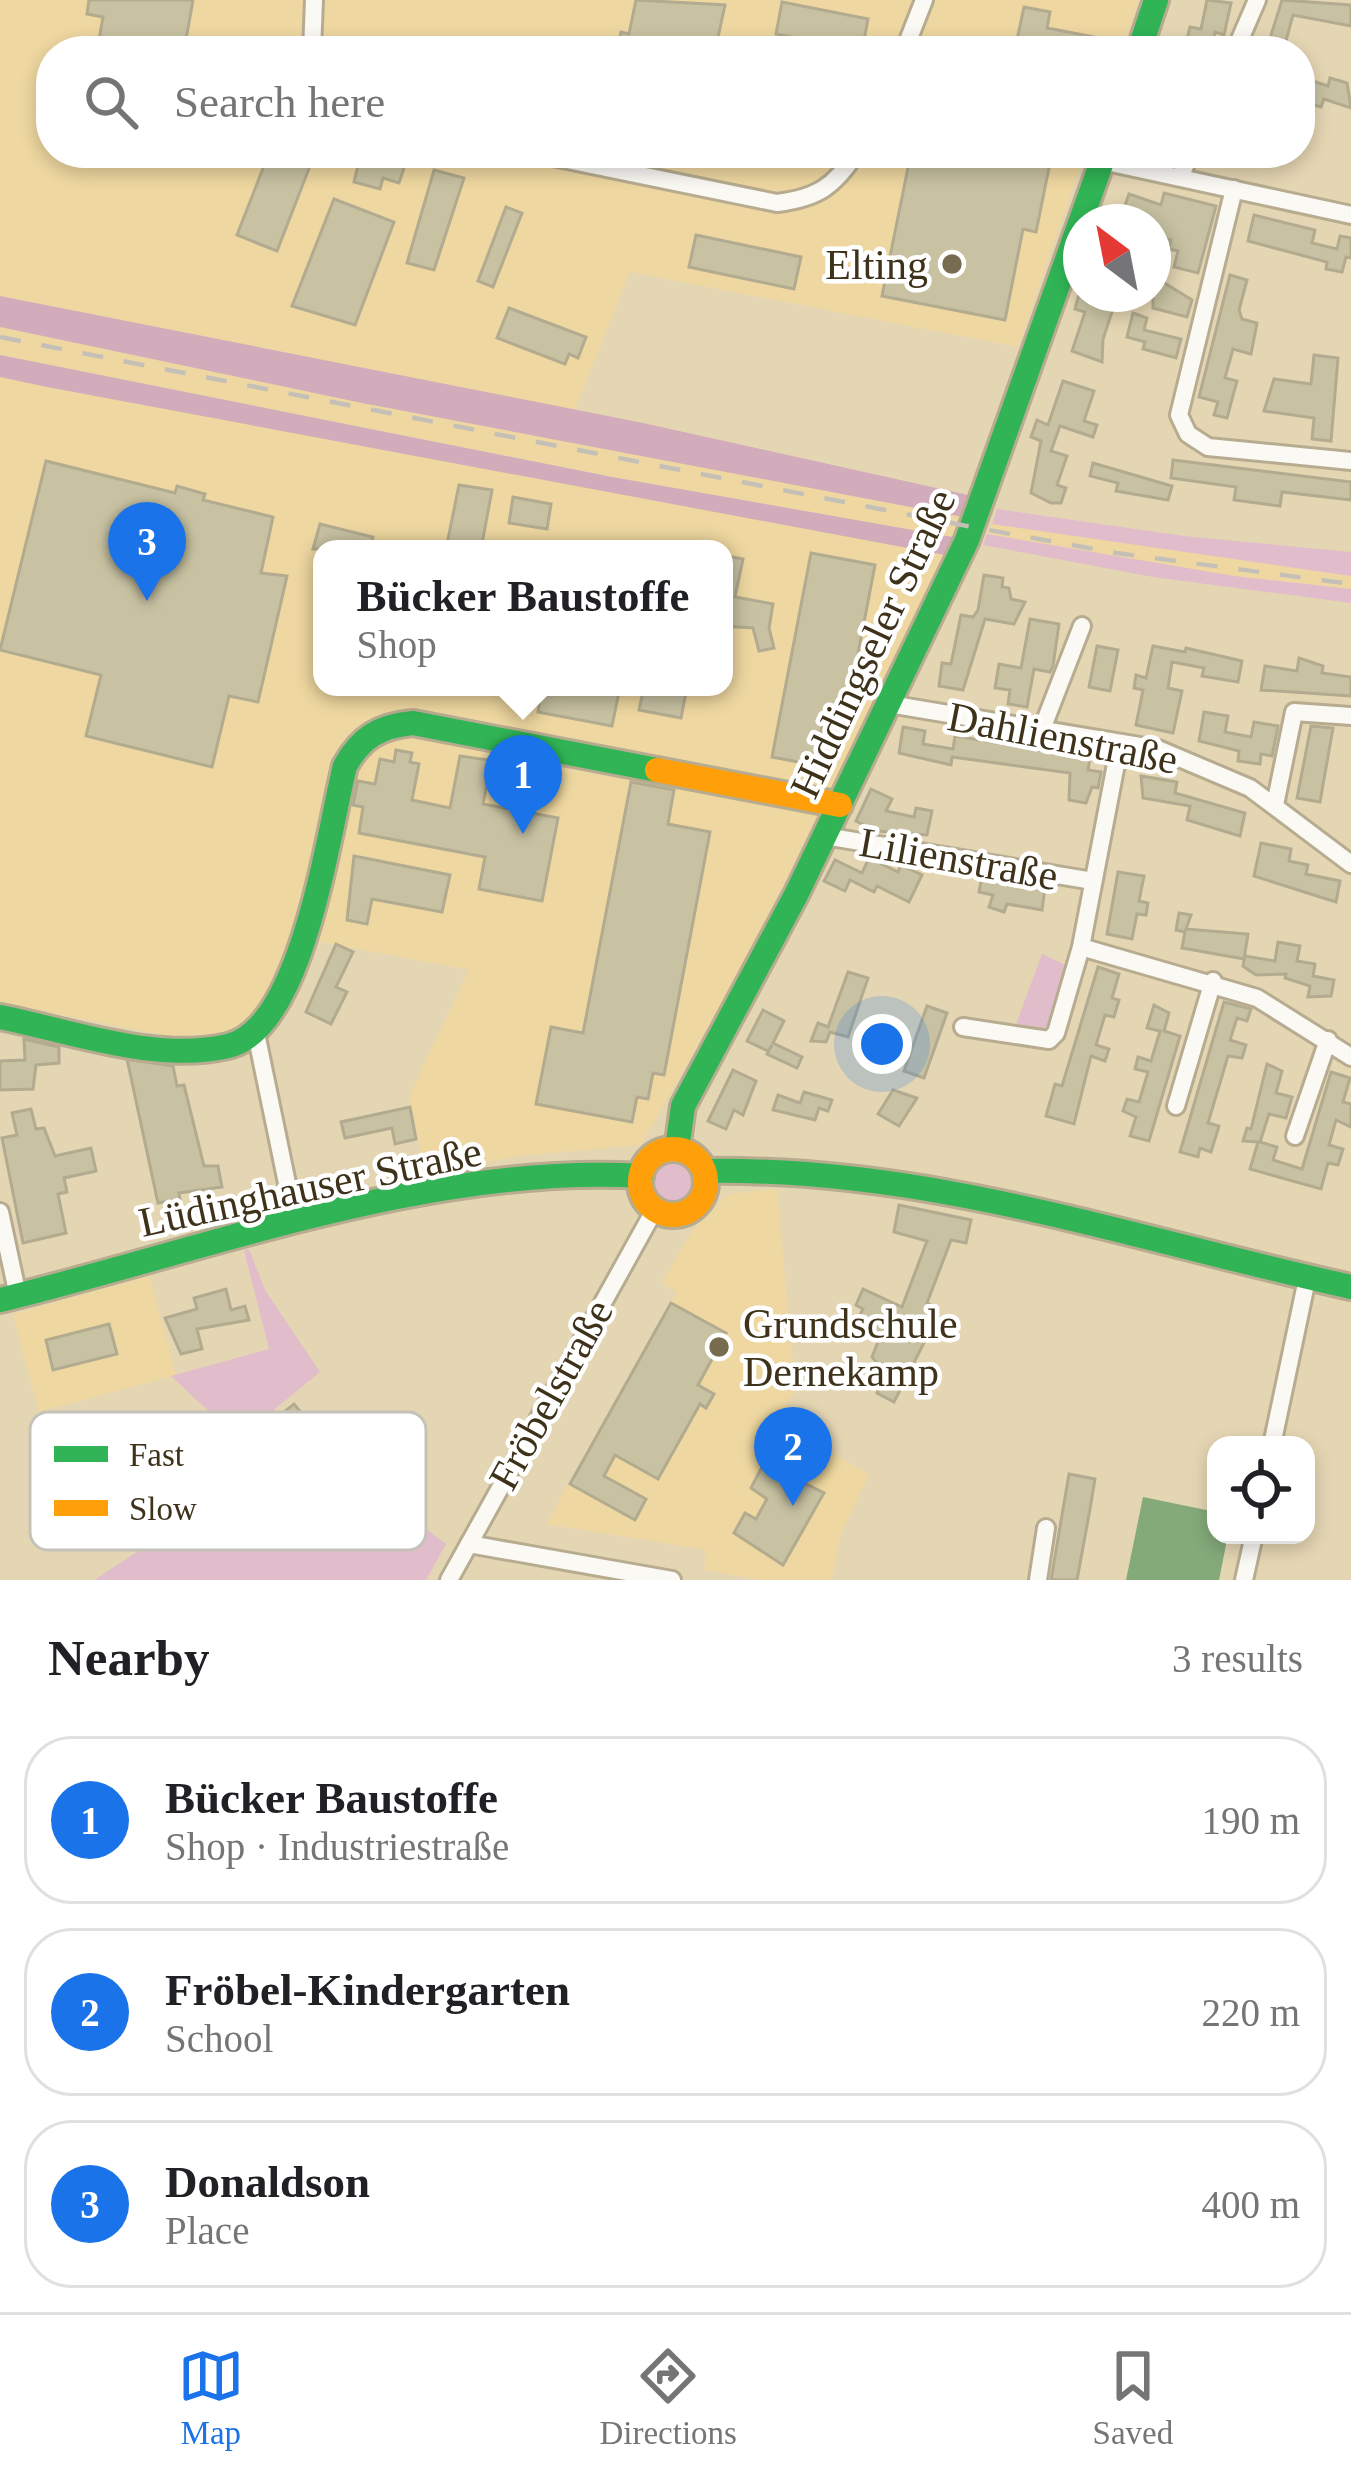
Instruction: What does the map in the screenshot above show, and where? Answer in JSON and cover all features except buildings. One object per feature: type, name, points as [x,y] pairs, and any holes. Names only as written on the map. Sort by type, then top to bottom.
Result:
[{"type":"street","points":[[313,36],[314,0]]},
{"type":"street","points":[[910,36],[924,0]]},
{"type":"street","points":[[1144,36],[1156,0]]},
{"type":"street","points":[[1241,36],[1257,0]]},
{"type":"street","points":[[606,168],[777,203],[812,199],[838,181],[846,168]]},
{"type":"street","name":"Hiddingseler Straße","points":[[677,1149],[683,1106],[825,836],[984,498],[1099,168]]},
{"type":"street","points":[[1145,168],[1351,215]]},
{"type":"street","points":[[1180,177],[1184,168]]},
{"type":"street","points":[[1234,189],[1179,415],[1188,434],[1208,446],[1351,461]]},
{"type":"street","points":[[1042,729],[1082,626]]},
{"type":"street","name":"Dahlienstraße","points":[[889,704],[1120,742],[1197,763],[1275,805],[1351,864]]},
{"type":"street","points":[[1275,805],[1294,712],[1351,716]]},
{"type":"street","points":[[0,1017],[165,1050],[230,1046],[256,1033],[290,986],[345,766],[357,742],[383,725],[413,723],[840,805]]},
{"type":"street","name":"Lilienstraße","points":[[963,1027],[1049,1040],[1056,1034],[1081,946],[1120,742]]},
{"type":"street","name":"Lilienstraße","points":[[825,836],[1094,881]]},
{"type":"street","name":"Lilienstraße","points":[[1081,946],[1213,981],[1257,998],[1351,1057]]},
{"type":"street","points":[[1176,1106],[1213,981]]},
{"type":"street","points":[[256,1033],[296,1222]]},
{"type":"street","points":[[1295,1136],[1328,1040]]},
{"type":"street","points":[[677,1149],[699,1160],[705,1171],[702,1198],[693,1208],[667,1214],[646,1200],[641,1176],[653,1155],[677,1149]]},
{"type":"street","points":[[705,1171],[754,1167],[862,1175],[1351,1287]]},
{"type":"street","name":"Lüdinghauser Straße","points":[[9,1298],[296,1222],[572,1174],[641,1176]]},
{"type":"street","name":"Fröbelstraße","points":[[449,1580],[655,1209]]},
{"type":"street","points":[[0,1212],[9,1298]]},
{"type":"street","points":[[1274,1436],[1307,1279]]},
{"type":"street","points":[[1038,1580],[1046,1528]]},
{"type":"street","points":[[469,1544],[672,1580]]},
{"type":"street","points":[[1244,1580],[1252,1544]]},
{"type":"shaded area","points":[[0,0],[1139,0],[1126,36],[36,36],[36,168],[1080,168],[1067,204],[1063,204],[1063,217],[1018,347],[630,272],[574,411],[0,299]]},
{"type":"shaded area","points":[[0,296],[643,423],[968,495],[963,517],[362,403],[0,327]]},
{"type":"shaded area","points":[[0,327],[362,403],[967,517],[958,538],[612,477],[0,355]]},
{"type":"shaded area","points":[[0,355],[612,477],[958,538],[950,556],[47,387],[0,377]]},
{"type":"shaded area","points":[[0,377],[946,555],[745,962],[641,1145],[519,1156],[425,1175],[409,1096],[469,970],[317,941],[290,930],[277,985],[263,1008],[242,1027],[218,1037],[185,1039],[0,1003]]},
{"type":"shaded area","points":[[997,509],[1184,536],[1351,552],[1351,576],[992,524]]},
{"type":"shaded area","points":[[992,524],[1351,576],[1351,589],[1234,576],[987,534]]},
{"type":"shaded area","points":[[987,534],[1234,576],[1351,589],[1351,603],[1153,577],[983,545]]},
{"type":"shaded area","points":[[1042,954],[1066,965],[1049,1027],[1041,1032],[1015,1027]]},
{"type":"shaded area","points":[[673,1158],[689,1165],[696,1181],[689,1197],[673,1204],[657,1197],[650,1181],[657,1165]]},
{"type":"shaded area","name":"Grundschule Dernekamp","points":[[777,1189],[795,1390],[778,1421],[869,1475],[840,1536],[832,1580],[764,1580],[704,1570],[706,1550],[546,1524],[677,1292],[662,1283],[692,1231],[729,1194]]},
{"type":"shaded area","points":[[249,1249],[265,1290],[320,1372],[271,1412],[209,1412],[171,1376],[269,1349],[244,1250]]},
{"type":"shaded area","points":[[149,1276],[176,1375],[39,1412],[13,1314]]},
{"type":"shaded area","points":[[1143,1497],[1207,1510],[1207,1544],[1226,1544],[1219,1580],[1126,1580]]},
{"type":"shaded area","points":[[426,1529],[446,1544],[426,1580],[94,1580],[140,1550],[426,1550]]},
{"type":"railway","points":[[0,337],[972,527],[1116,553],[1351,584]]},
{"type":"traffic: fast","points":[[1144,36],[1156,0]]},
{"type":"traffic: fast","points":[[677,1149],[683,1106],[797,893],[967,540],[1100,168]]},
{"type":"traffic: fast","points":[[0,1017],[172,1051],[228,1046],[254,1032],[276,1004],[308,925],[345,766],[358,747],[381,730],[413,723],[657,770]]},
{"type":"traffic: fast","points":[[705,1171],[789,1173],[951,1193],[1351,1287]]},
{"type":"traffic: fast","points":[[0,1300],[399,1197],[561,1176],[641,1176]]},
{"type":"traffic: slow","points":[[657,770],[840,805]]},
{"type":"traffic: slow","points":[[673,1149],[696,1159],[706,1182],[696,1205],[673,1215],[650,1205],[640,1182],[650,1159],[673,1149]]},
{"type":"place","name":"Elting","points":[[952,264]]},
{"type":"place","name":"Donaldson","points":[[147,601]]},
{"type":"place","name":"Bücker Baustoffe","points":[[523,834]]},
{"type":"place","name":"Grundschule Dernekamp","points":[[719,1347]]},
{"type":"place","name":"Fröbel-Kindergarten","points":[[793,1506]]}]
